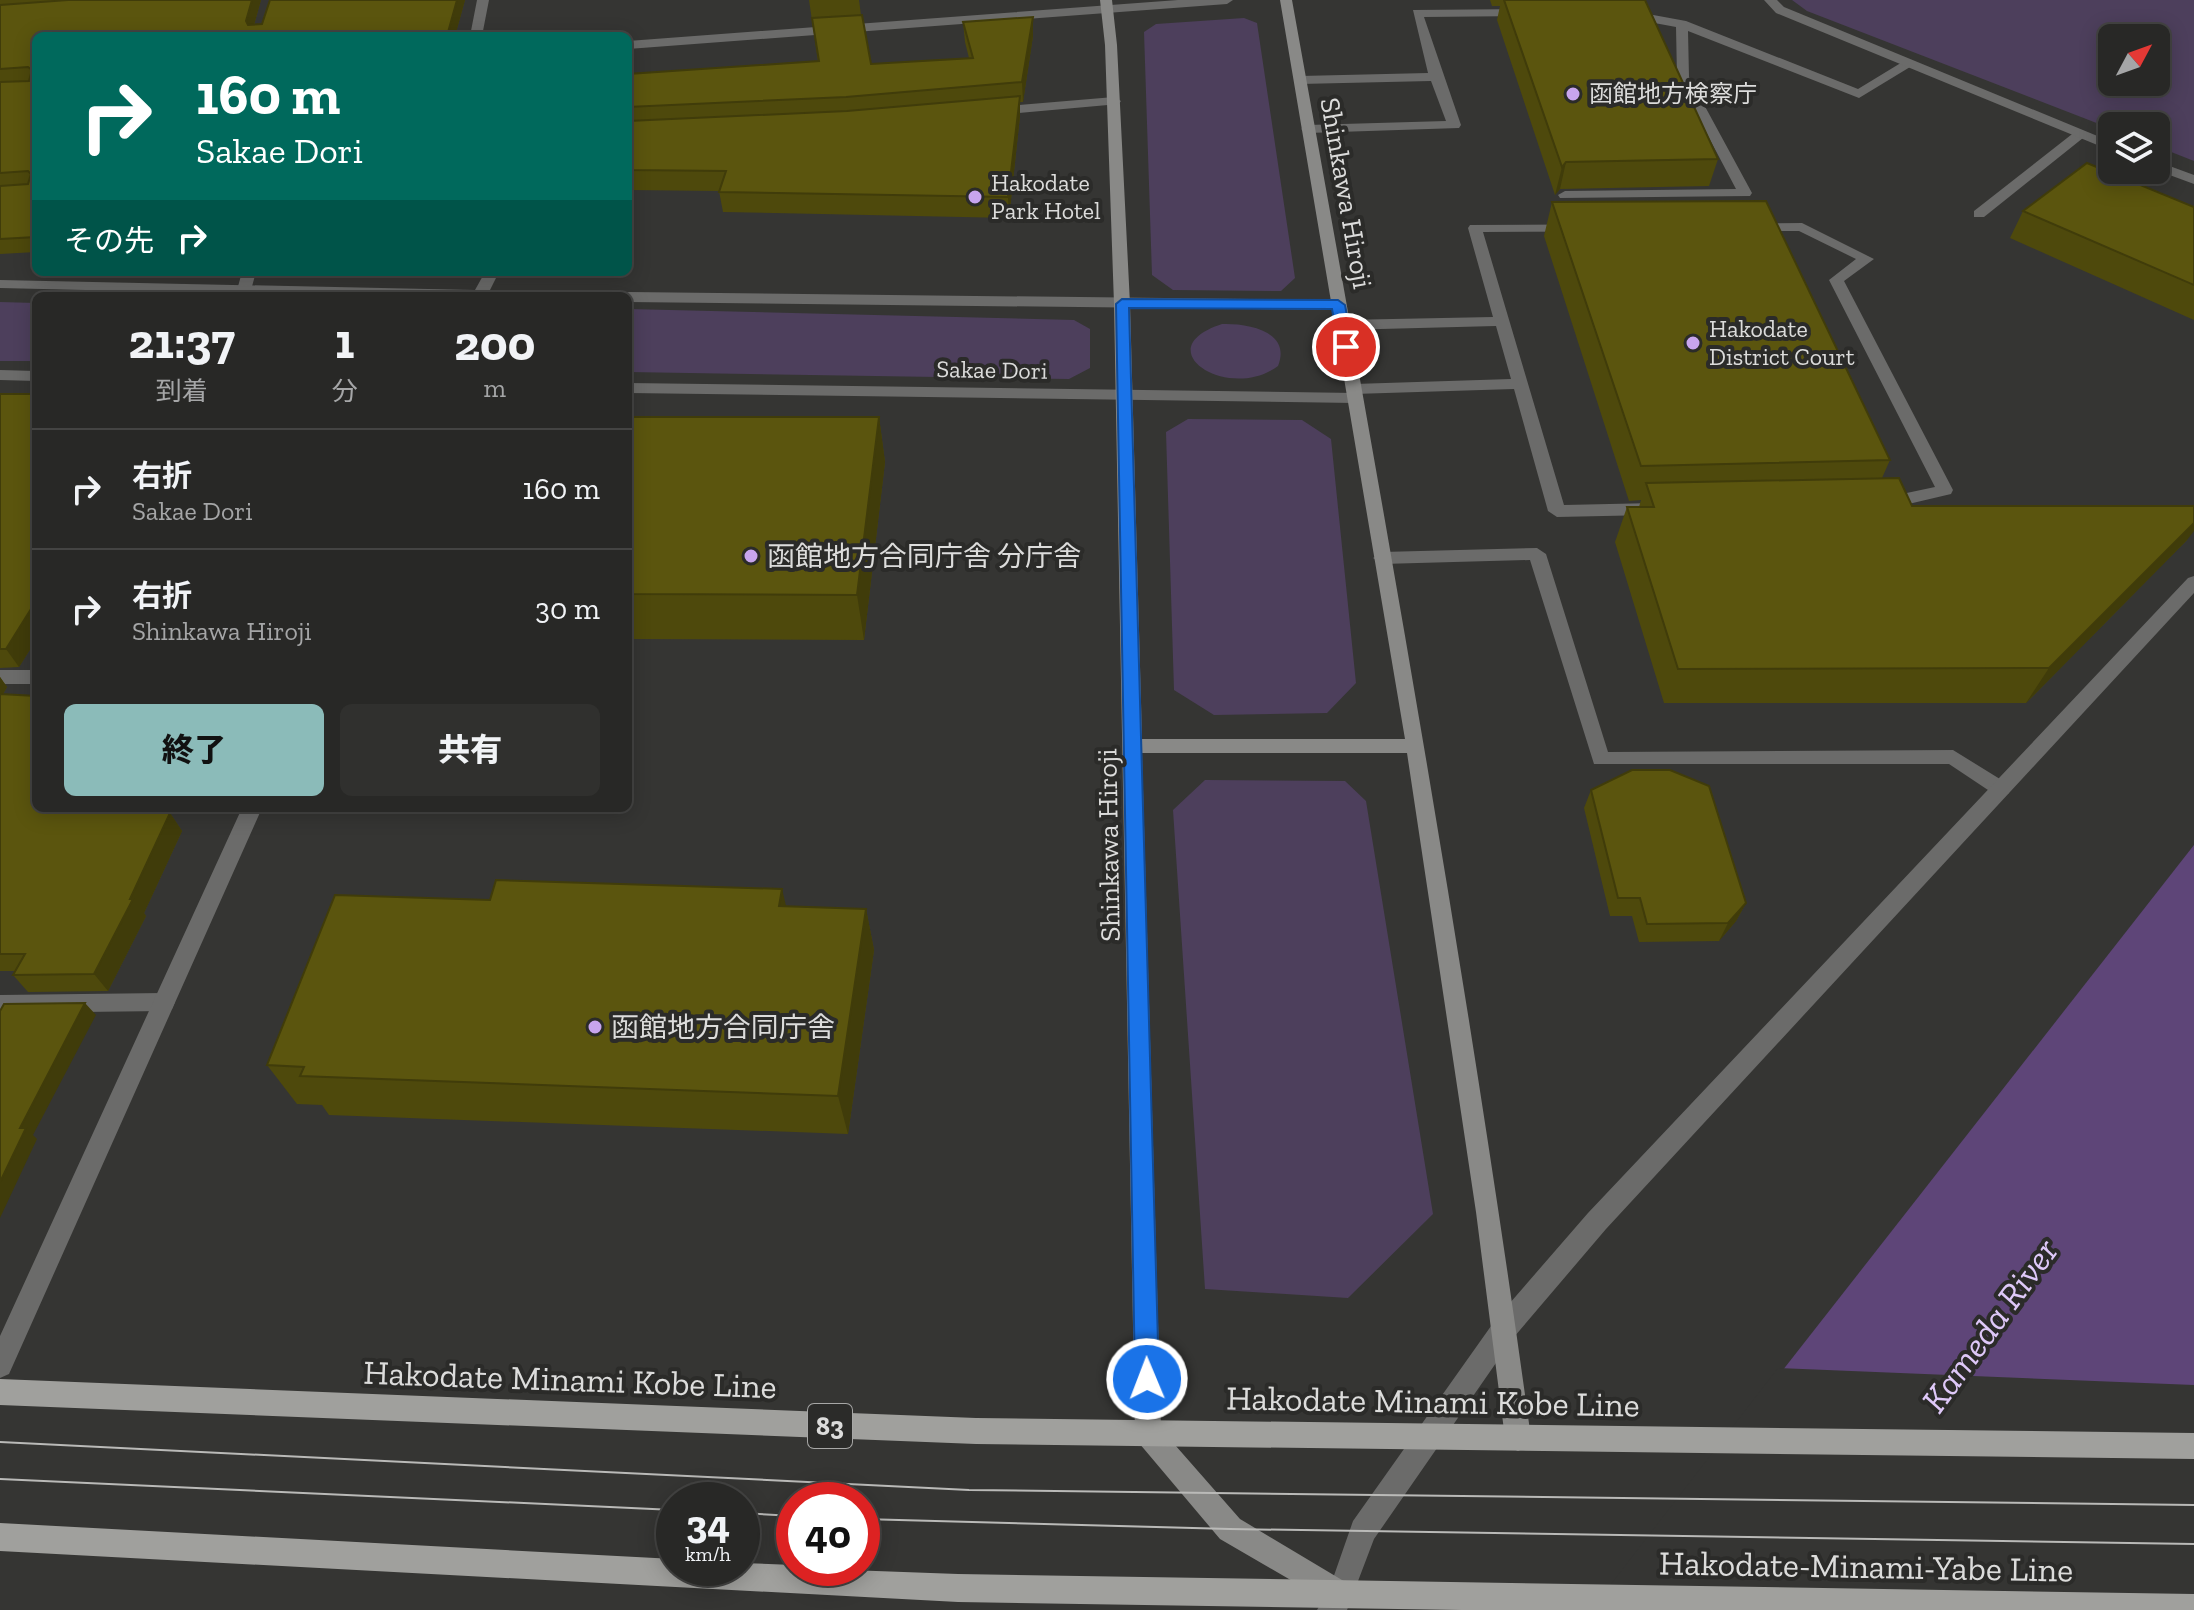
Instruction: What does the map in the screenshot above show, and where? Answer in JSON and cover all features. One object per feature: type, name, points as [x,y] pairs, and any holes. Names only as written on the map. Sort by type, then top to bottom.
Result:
[{"type":"main road","name":"Hakodate Minami Kobe Line","points":[[0,1392],[976,1431],[2194,1446]]},
{"type":"main road","points":[[0,1537],[958,1588],[1336,1602]]},
{"type":"main road","name":"Hakodate-Minami-Yabe Line","points":[[1336,1602],[1536,1597],[2194,1608]]},
{"type":"street","points":[[477,32],[483,0]]},
{"type":"street","points":[[632,45],[1107,5],[1227,0]]},
{"type":"street","name":"Shinkawa Hiroji","points":[[1286,0],[1416,746],[1505,1328],[1518,1438]]},
{"type":"street","points":[[1770,0],[1780,10],[2098,141]]},
{"type":"street","name":"Shinkawa Hiroji","points":[[1107,5],[1114,101],[1125,397],[1148,1434]]},
{"type":"street","points":[[1308,129],[1454,125],[1417,13],[1537,13]]},
{"type":"street","points":[[1612,14],[1642,14],[1682,24],[1859,94],[1909,64]]},
{"type":"street","points":[[1565,195],[1745,193],[1683,77],[1682,24]]},
{"type":"street","points":[[1300,80],[1436,77]]},
{"type":"street","points":[[974,113],[1114,101]]},
{"type":"street","points":[[1979,214],[2081,134]]},
{"type":"street","points":[[2170,171],[2194,180]]},
{"type":"street","points":[[1802,227],[1867,259],[1836,280],[1945,490],[1883,504],[1557,511],[1520,384],[1475,228],[1802,227]]},
{"type":"street","points":[[244,290],[248,276]]},
{"type":"street","points":[[0,284],[323,292]]},
{"type":"street","points":[[632,297],[1338,305]]},
{"type":"street","points":[[1342,325],[1504,321]]},
{"type":"street","points":[[0,375],[32,376]]},
{"type":"street","name":"Sakae Dori","points":[[632,388],[1125,397],[1354,394],[1520,384]]},
{"type":"street","points":[[1382,558],[1537,554],[1601,759],[1953,757],[2001,789]]},
{"type":"street","points":[[1148,1434],[1230,1529],[1336,1602],[1363,1531],[1505,1328],[1597,1221],[2194,582]]},
{"type":"street","points":[[0,677],[32,677]]},
{"type":"street","points":[[1134,746],[1416,746]]},
{"type":"street","points":[[0,1365],[250,812]]},
{"type":"street","points":[[0,1004],[164,1002]]},
{"type":"shaded area","points":[[1792,0],[2194,0],[2194,161],[2170,152],[2170,112],[2098,112],[2098,124],[1807,11]]},
{"type":"shaded area","points":[[1244,18],[1257,23],[1295,278],[1281,291],[1173,290],[1152,275],[1144,32],[1156,24]]},
{"type":"shaded area","points":[[0,302],[32,303],[32,361],[0,361]]},
{"type":"shaded area","points":[[632,309],[1074,320],[1090,329],[1090,368],[1069,379],[632,372]]},
{"type":"shaded area","points":[[1222,324],[1243,325],[1273,337],[1281,354],[1278,366],[1258,376],[1237,379],[1218,376],[1202,368],[1193,358],[1191,346],[1200,334]]},
{"type":"shaded area","points":[[1188,419],[1302,420],[1331,439],[1356,683],[1327,713],[1214,715],[1174,690],[1166,432]]},
{"type":"shaded area","points":[[1205,780],[1345,781],[1366,801],[1433,1214],[1348,1298],[1205,1289],[1173,810]]},
{"type":"water","name":"Kameda River","points":[[2194,845],[2194,1590],[1595,1610]]},
{"type":"pier","points":[[1778,1368],[2194,1385],[2194,1598],[2187,1610],[1591,1610]]},
{"type":"building","points":[[68,0],[252,0],[246,21],[248,25],[262,24],[270,0],[457,0],[448,32],[32,32],[32,70],[28,67],[0,69],[0,5]]},
{"type":"building","points":[[1504,0],[1645,0],[1718,159],[1566,162],[1562,167]]},
{"type":"building","points":[[862,15],[871,64],[973,58],[963,22],[1033,17],[1022,82],[846,97],[632,107],[632,74],[819,61],[812,18]]},
{"type":"building","points":[[32,70],[32,237],[0,239],[0,186],[28,184],[31,174],[28,171],[0,173],[0,82],[29,81]]},
{"type":"building","points":[[1020,96],[1008,197],[719,192],[726,171],[632,170],[632,121],[847,111]]},
{"type":"building","points":[[2087,163],[2098,168],[2098,184],[2138,184],[2194,207],[2194,285],[2023,211]]},
{"type":"building","points":[[1766,201],[1890,460],[1641,466],[1552,202]]},
{"type":"building","points":[[0,394],[32,394],[32,607],[6,649],[0,649]]},
{"type":"building","name":"函館地方合同庁舎 分庁舎","points":[[632,417],[879,417],[857,595],[632,594]]},
{"type":"building","points":[[1899,478],[1912,506],[2194,506],[2194,523],[2049,668],[1678,669],[1627,507],[1654,507],[1646,483]]},
{"type":"building","points":[[0,694],[32,696],[32,812],[170,813],[130,899],[133,899],[94,974],[13,975],[25,954],[0,954]]},
{"type":"building","points":[[1632,770],[1670,770],[1709,786],[1746,903],[1728,923],[1647,924],[1640,898],[1618,898],[1591,790]]},
{"type":"building","name":"函館地方合同庁舎","points":[[496,880],[782,889],[779,906],[866,909],[838,1096],[300,1076],[304,1067],[267,1065],[335,895],[490,900]]},
{"type":"building","points":[[85,1003],[20,1128],[26,1128],[0,1182],[0,1011],[4,1004]]},
{"type":"tram line","points":[[0,1442],[969,1490],[2194,1505]]},
{"type":"tram line","points":[[0,1479],[656,1509]]},
{"type":"tram line","points":[[760,1514],[776,1515]]},
{"type":"tram line","points":[[880,1519],[1230,1529],[2194,1544]]},
{"type":"place","name":"函館地方検察庁","points":[[1573,94]]},
{"type":"place","name":"Hakodate Park Hotel","points":[[975,197]]},
{"type":"place","name":"Hakodate District Court","points":[[1693,343]]},
{"type":"place","name":"函館地方合同庁舎 分庁舎","points":[[751,556]]},
{"type":"place","name":"函館地方合同庁舎","points":[[595,1027]]},
{"type":"route","points":[[1147,1379],[1122,304],[1338,305],[1346,347]]}]
